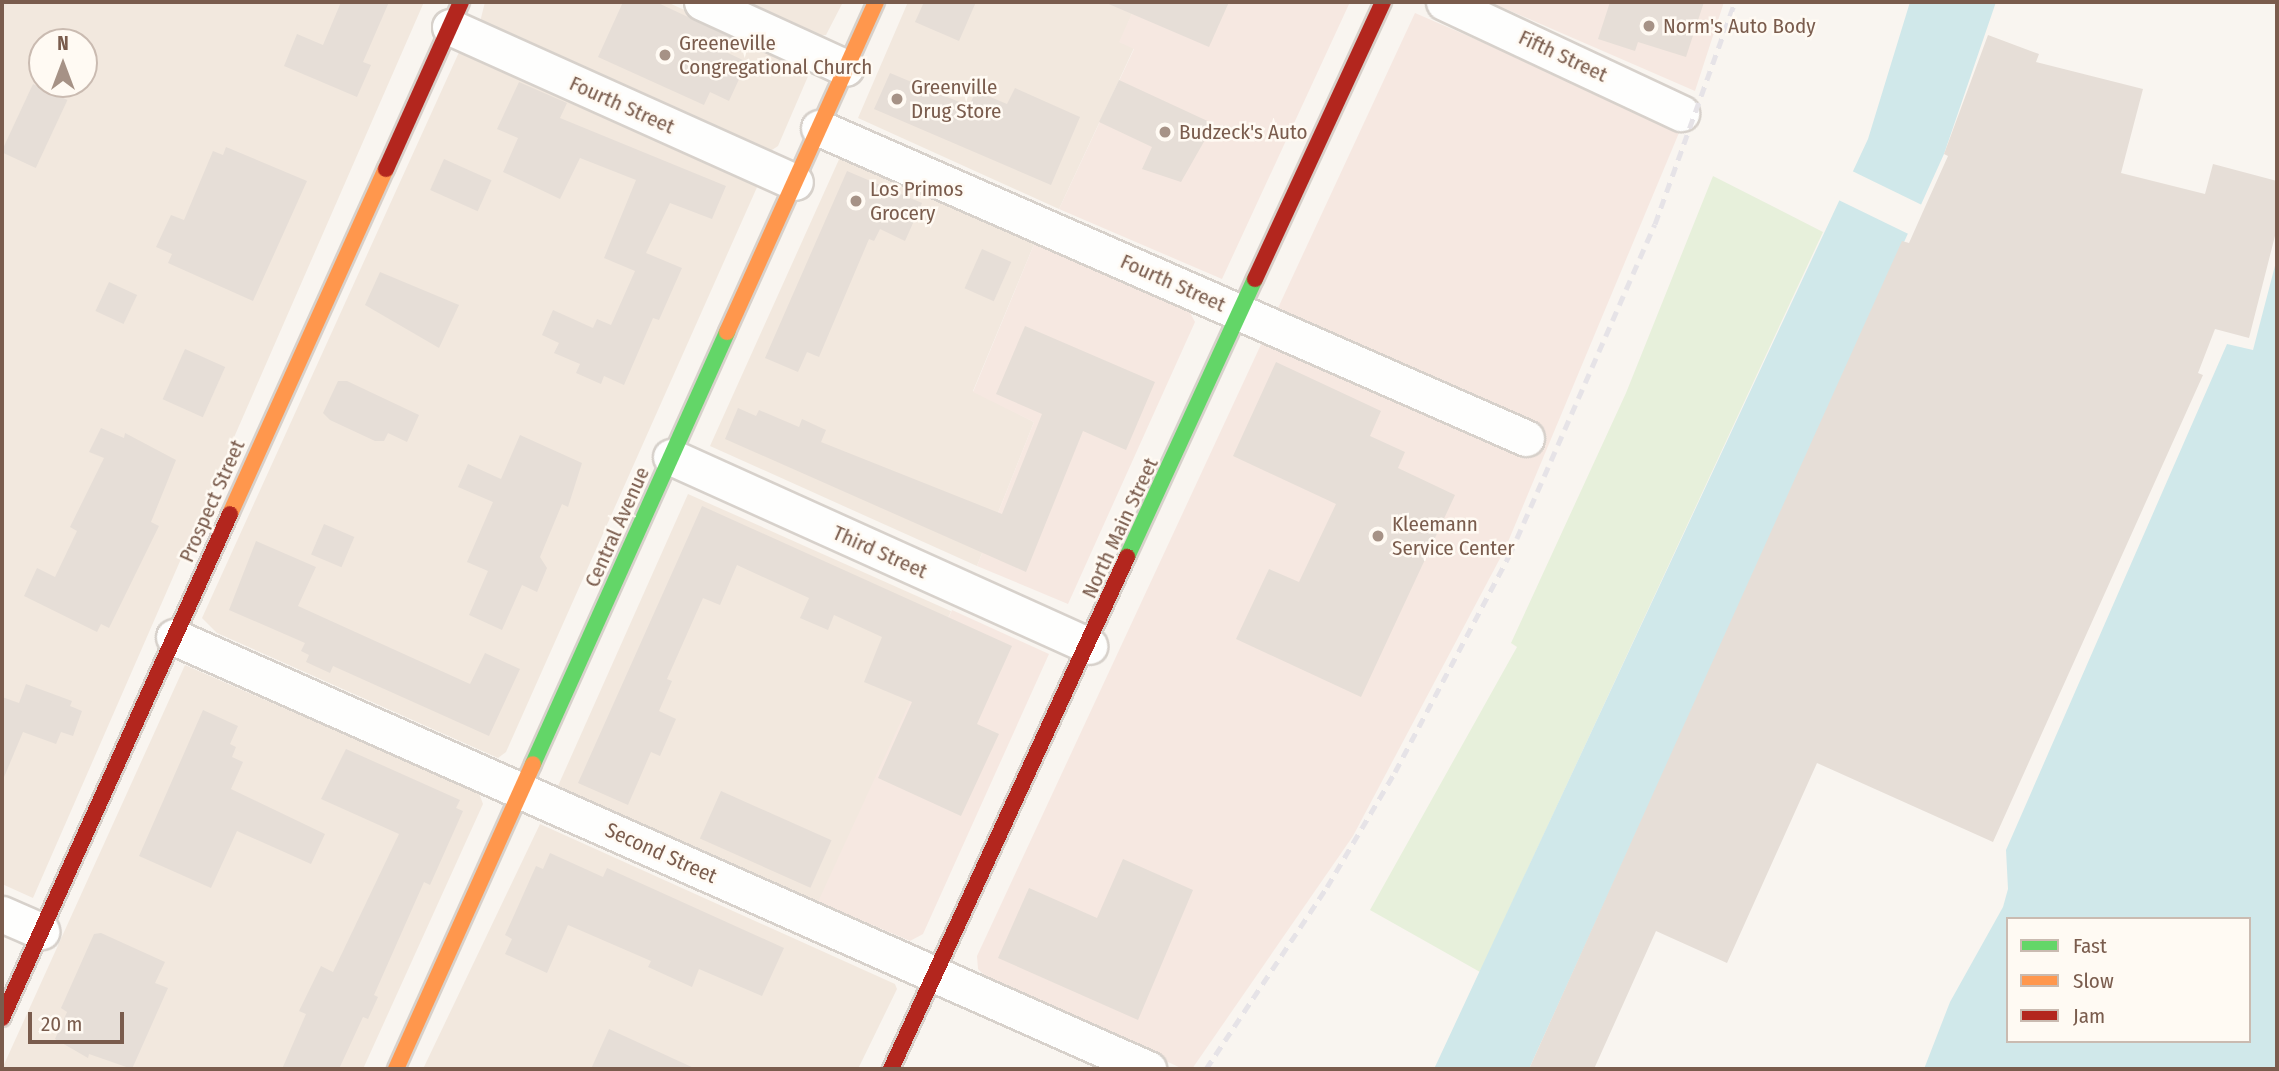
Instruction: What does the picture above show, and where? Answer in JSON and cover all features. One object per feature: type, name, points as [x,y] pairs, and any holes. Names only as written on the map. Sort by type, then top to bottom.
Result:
[{"type":"street","points":[[702,2],[846,68]]},
{"type":"street","name":"Central Avenue","points":[[396,1069],[876,2]]},
{"type":"street","name":"North Main Street","points":[[891,1069],[1089,646],[1383,2]]},
{"type":"street","name":"Fifth Street","points":[[1444,2],[1681,113]]},
{"type":"street","name":"Fourth Street","points":[[455,14],[795,183]]},
{"type":"street","name":"Prospect Street","points":[[2,1018],[455,14]]},
{"type":"street","name":"Fourth Street","points":[[819,128],[1526,438]]},
{"type":"street","name":"Third Street","points":[[671,457],[1089,646]]},
{"type":"street","name":"Second Street","points":[[174,637],[1149,1069]]},
{"type":"street","points":[[2,914],[41,931]]},
{"type":"shaded area","points":[[2,2],[424,2],[33,898],[2,884]]},
{"type":"shaded area","points":[[485,2],[667,2],[805,65],[809,74],[778,146],[769,152],[480,22]]},
{"type":"shaded area","points":[[732,2],[843,2],[826,35],[813,36]]},
{"type":"shaded area","points":[[908,2],[1137,2],[1120,42],[1134,48],[1059,209],[858,118]]},
{"type":"shaded area","points":[[1137,2],[1350,2],[1222,279],[1059,209],[1134,49],[1119,42]]},
{"type":"shaded area","points":[[1490,2],[1724,2],[1695,91]]},
{"type":"shaded area","points":[[1415,13],[1681,128],[1505,549],[1353,836],[1192,1069],[1183,1069],[986,977],[978,969],[977,956]]},
{"type":"shaded area","points":[[460,50],[758,185],[506,752],[498,758],[217,633],[202,618]]},
{"type":"shaded area","points":[[841,155],[1035,242],[973,391],[1034,422],[977,566],[710,446]]},
{"type":"shaded area","points":[[1035,242],[1189,311],[1195,322],[1068,604],[977,566],[1034,422],[973,392]]},
{"type":"shaded area","points":[[688,494],[951,611],[821,903],[558,786]]},
{"type":"shaded area","points":[[952,610],[1049,654],[923,934],[910,941],[818,902]]},
{"type":"shaded area","points":[[185,665],[479,793],[483,804],[363,1069],[2,1069]]},
{"type":"shaded area","points":[[540,824],[895,984],[897,989],[858,1069],[423,1069]]},
{"type":"green space","points":[[1713,176],[1823,232],[1480,972],[1370,910],[1517,647],[1511,643],[1626,393]]},
{"type":"water","points":[[1910,2],[1996,2],[1944,154],[1529,1069],[1434,1069],[1868,139]]},
{"type":"water","points":[[2277,258],[2277,1069],[1924,1069],[1950,1002],[2003,907],[2008,889],[2006,850],[2227,344],[2253,350]]},
{"type":"pier","points":[[1848,169],[1923,206],[1909,235],[1834,198]]},
{"type":"building","points":[[341,2],[389,2],[363,62],[371,65],[357,97],[284,66],[297,34],[323,45]]},
{"type":"building","name":"Greeneville Congregational Church","points":[[623,2],[656,2],[735,39],[728,53],[747,62],[729,101],[710,92],[704,105],[598,57]]},
{"type":"building","points":[[924,2],[976,2],[959,41],[915,22]]},
{"type":"building","points":[[1104,2],[1229,2],[1209,47]]},
{"type":"building","name":"Norm's Auto Body","points":[[1610,2],[1704,2],[1686,57],[1638,42],[1635,51],[1598,39]]},
{"type":"building","points":[[1988,35],[2039,54],[2036,62],[2143,89],[2121,173],[2205,194],[2213,164],[2277,181],[2277,228],[2249,338],[2215,329],[2198,373],[2203,375],[1993,842],[1817,763],[1727,963],[1656,931],[1594,1069],[1529,1069],[1902,241],[1909,243],[1948,156],[1944,154]]},
{"type":"building","points":[[890,73],[969,106],[976,91],[1007,104],[1015,88],[1080,117],[1051,185],[874,109]]},
{"type":"building","name":"Budzeck's Auto","points":[[1119,80],[1214,124],[1181,182],[1142,169],[1152,147],[1099,122]]},
{"type":"building","points":[[519,82],[567,103],[560,118],[726,186],[712,219],[670,203],[646,253],[682,268],[659,320],[653,318],[624,385],[604,376],[601,384],[576,373],[580,364],[554,353],[559,343],[542,335],[553,310],[593,328],[597,319],[611,325],[635,271],[604,258],[636,180],[580,158],[560,199],[503,172],[518,138],[497,129]]},
{"type":"building","points":[[28,95],[28,98],[67,100],[36,168],[2,152]]},
{"type":"building","points":[[226,147],[307,181],[253,301],[168,263],[172,254],[156,247],[171,215],[184,220],[213,151],[223,155]]},
{"type":"building","points":[[444,159],[492,180],[478,211],[430,190]]},
{"type":"building","points":[[847,171],[922,203],[905,241],[880,229],[874,241],[869,239],[819,357],[807,352],[798,372],[765,358]]},
{"type":"building","points":[[982,249],[1011,262],[994,301],[965,288]]},
{"type":"building","points":[[380,272],[459,305],[439,348],[365,305]]},
{"type":"building","points":[[109,282],[137,295],[124,324],[95,311]]},
{"type":"building","points":[[1025,326],[1155,382],[1126,450],[1083,431],[1026,572],[725,439],[738,408],[756,416],[759,410],[799,427],[802,419],[826,430],[821,442],[1002,514],[1042,414],[996,394]]},
{"type":"building","points":[[185,349],[225,367],[203,417],[163,399]]},
{"type":"building","name":"Kleemann Service Center","points":[[1276,362],[1381,411],[1370,436],[1405,452],[1398,468],[1455,495],[1361,697],[1236,639],[1269,569],[1299,582],[1336,504],[1233,456]]},
{"type":"building","points":[[338,381],[347,381],[419,415],[407,442],[388,433],[384,441],[375,441],[330,420],[323,413]]},
{"type":"building","points":[[101,428],[124,438],[125,433],[176,460],[151,522],[159,526],[109,628],[101,624],[97,632],[24,596],[37,568],[55,577],[77,531],[70,527],[104,458],[89,452]]},
{"type":"building","points":[[520,435],[582,463],[568,507],[562,504],[540,557],[547,568],[537,592],[522,585],[502,630],[469,615],[488,571],[467,562],[493,502],[458,487],[468,464],[501,479]]},
{"type":"building","points":[[702,506],[1012,646],[977,724],[999,734],[961,816],[878,778],[912,702],[864,682],[882,637],[834,615],[828,630],[800,618],[809,598],[737,565],[720,605],[703,598],[667,679],[672,681],[659,711],[676,719],[660,756],[651,752],[628,805],[578,783]]},
{"type":"building","points":[[324,524],[354,537],[341,567],[311,554]]},
{"type":"building","points":[[256,541],[316,567],[298,606],[470,684],[485,653],[520,669],[489,736],[333,666],[330,673],[306,662],[309,655],[301,651],[305,643],[229,610]]},
{"type":"building","points":[[26,684],[72,701],[70,706],[82,711],[73,736],[61,732],[56,744],[23,732],[2,782],[2,697],[19,703]]},
{"type":"building","points":[[203,710],[238,726],[230,744],[236,747],[232,757],[243,762],[231,789],[325,834],[311,864],[237,831],[211,888],[139,856]]},
{"type":"building","points":[[346,749],[460,800],[456,808],[463,811],[430,885],[424,882],[374,995],[378,997],[368,1019],[363,1017],[339,1069],[282,1069],[306,1014],[299,1011],[321,966],[333,972],[399,834],[321,799]]},
{"type":"building","points":[[721,791],[832,840],[810,888],[700,839]]},
{"type":"building","points":[[550,853],[603,877],[607,868],[784,948],[762,996],[699,969],[692,987],[648,967],[651,961],[568,925],[547,973],[505,954],[512,939],[505,935],[536,866],[543,869]]},
{"type":"building","points":[[1123,859],[1193,890],[1138,1020],[998,958],[1029,888],[1097,918]]},
{"type":"building","points":[[101,933],[165,962],[155,983],[168,988],[132,1069],[89,1054],[88,1058],[55,1039],[67,1012],[61,1008],[94,934]]},
{"type":"building","points":[[609,1029],[696,1069],[591,1069]]},
{"type":"railway","points":[[1206,1069],[1327,887],[1395,772],[1510,554],[1655,224],[1735,2]]},
{"type":"traffic: fast","points":[[1127,557],[1255,279]]},
{"type":"traffic: fast","points":[[533,764],[727,332]]},
{"type":"traffic: slow","points":[[727,332],[876,2]]},
{"type":"traffic: slow","points":[[230,514],[386,169]]},
{"type":"traffic: slow","points":[[396,1069],[533,764]]},
{"type":"traffic: jam","points":[[386,169],[461,2]]},
{"type":"traffic: jam","points":[[1255,279],[1383,2]]},
{"type":"traffic: jam","points":[[2,1018],[230,514]]},
{"type":"traffic: jam","points":[[891,1069],[1127,557]]},
{"type":"place","name":"Norm's Auto Body","points":[[1649,26]]},
{"type":"place","name":"Greeneville Congregational Church","points":[[665,55]]},
{"type":"place","name":"Greenville Drug Store","points":[[897,99]]},
{"type":"place","name":"Budzeck's Auto","points":[[1165,132]]},
{"type":"place","name":"Los Primos Grocery","points":[[856,201]]},
{"type":"place","name":"Kleemann Service Center","points":[[1378,536]]}]
